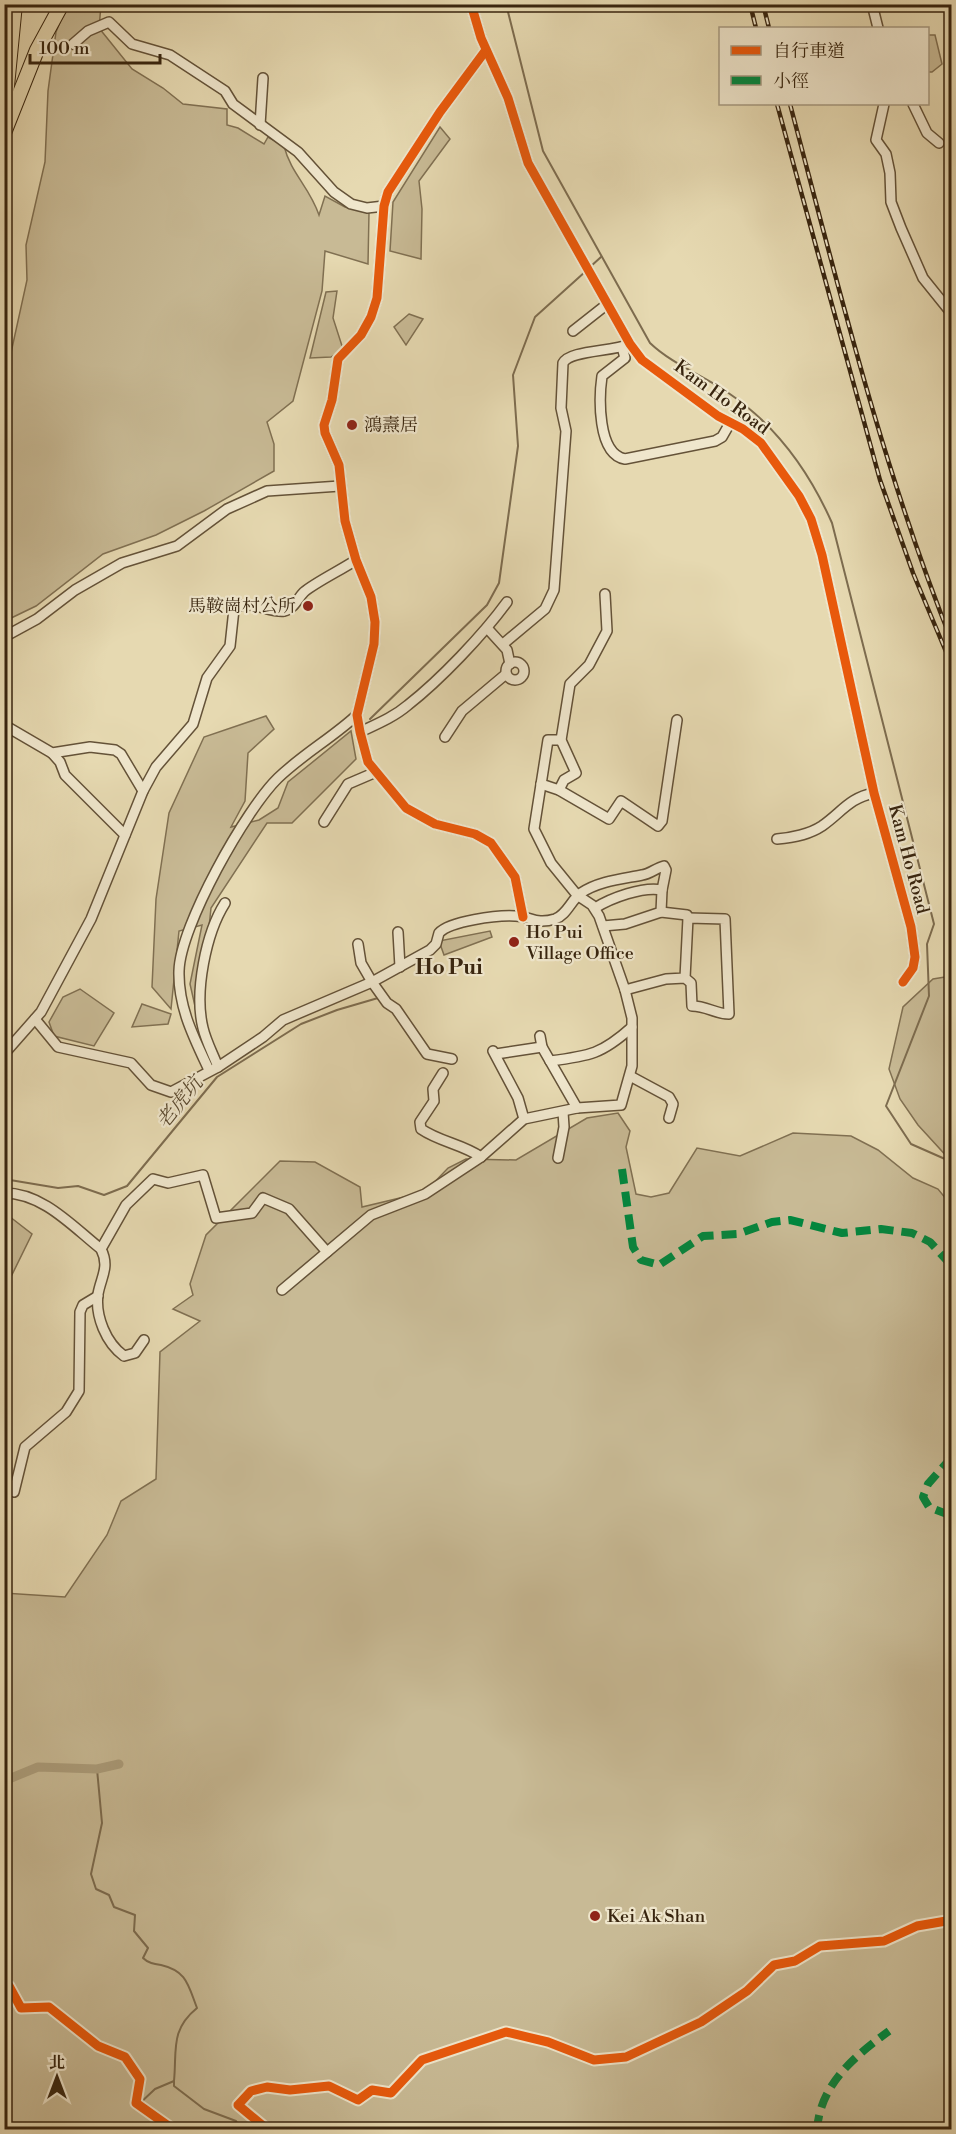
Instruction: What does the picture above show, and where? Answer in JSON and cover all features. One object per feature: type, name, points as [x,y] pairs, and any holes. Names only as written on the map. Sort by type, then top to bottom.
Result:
[{"type":"highway","points":[[4,117],[15,4]]},
{"type":"highway","points":[[4,133],[38,50],[62,4]]},
{"type":"street","name":"Kam Ho Road","points":[[471,4],[486,50],[508,98],[528,163],[626,346],[642,360],[761,443],[785,474],[811,519],[822,555],[874,793],[914,944],[914,968],[903,982]]},
{"type":"street","points":[[872,4],[878,27]]},
{"type":"street","points":[[73,44],[88,31],[109,22],[132,44],[170,55],[225,91],[233,104],[298,152],[334,192],[351,204],[367,208],[384,206]]},
{"type":"street","points":[[486,50],[397,174],[384,206],[377,298],[362,335],[338,359],[332,400],[324,426],[339,465],[345,521],[356,560],[372,597],[375,632],[357,715],[366,758],[401,802],[418,816],[453,831],[479,835],[491,843],[515,877],[523,917]]},
{"type":"street","points":[[260,125],[263,78]]},
{"type":"street","points":[[884,105],[876,140],[886,154],[890,173],[891,202],[924,278],[951,314]]},
{"type":"street","points":[[913,105],[927,133],[939,143]]},
{"type":"street","points":[[573,331],[606,305]]},
{"type":"street","points":[[503,644],[545,609],[554,590],[566,431],[561,408],[563,363],[574,354],[626,346],[625,358],[602,376],[603,392],[599,407],[606,441],[616,456],[625,459],[715,441],[722,436],[730,423]]},
{"type":"street","points":[[4,638],[37,619],[75,590],[122,563],[177,546],[227,509],[267,491],[340,486]]},
{"type":"street","points":[[4,1054],[35,1019],[91,919],[143,791],[158,763],[194,724],[207,678],[230,646],[235,608],[257,606],[282,611],[290,609],[305,591],[356,560]]},
{"type":"street","points":[[559,790],[564,780],[576,773],[561,740],[570,684],[589,664],[607,631],[605,594]]},
{"type":"street","points":[[360,732],[391,717],[408,705],[487,628],[507,602]]},
{"type":"street","points":[[445,737],[471,702],[506,674],[510,664],[503,644],[487,628]]},
{"type":"street","points":[[506,674],[515,680],[523,674],[520,664],[510,664]]},
{"type":"street","points":[[213,1068],[181,1000],[179,970],[183,942],[233,843],[276,780],[302,756],[334,735],[357,715]]},
{"type":"street","points":[[541,784],[559,790],[609,819],[621,801],[658,826],[662,821],[676,720]]},
{"type":"street","points":[[4,725],[52,753],[60,762],[65,775],[125,835]]},
{"type":"street","points":[[282,1290],[371,1215],[425,1194],[481,1157],[524,1119],[577,1108],[621,1105],[630,1076],[632,1027],[625,990],[595,908],[577,895],[551,863],[537,839],[533,823],[548,740],[561,740]]},
{"type":"street","points":[[52,753],[90,747],[115,750],[122,754],[143,791]]},
{"type":"street","points":[[324,822],[348,784],[375,772]]},
{"type":"street","points":[[777,839],[790,838],[820,827],[857,796],[874,793]]},
{"type":"street","points":[[35,1019],[58,1047],[131,1063],[151,1085],[171,1092],[263,1037],[283,1020],[372,982],[434,947],[439,933],[448,926],[509,916],[523,917],[536,922],[558,918],[577,895],[624,876],[644,875],[664,866],[666,870],[661,912]]},
{"type":"street","points":[[595,908],[605,902],[652,889],[662,890]]},
{"type":"street","points":[[213,1068],[202,1027],[202,988],[212,926],[225,903]]},
{"type":"street","points":[[603,927],[625,924],[661,912],[687,915],[688,918],[725,919],[729,1014],[719,1014],[706,1006],[692,1006],[691,983],[685,978],[666,979],[625,990]]},
{"type":"street","points":[[685,978],[688,918]]},
{"type":"street","points":[[398,932],[400,967]]},
{"type":"street","points":[[358,944],[361,963],[372,982],[387,1004],[396,1009],[427,1054],[452,1059]]},
{"type":"street","points":[[550,1061],[594,1054],[608,1048],[632,1027]]},
{"type":"street","points":[[540,1036],[542,1047],[577,1108]]},
{"type":"street","points":[[524,1119],[518,1098],[494,1053],[542,1047]]},
{"type":"street","points":[[443,1073],[433,1089],[434,1101],[420,1122],[421,1128],[438,1140],[468,1149],[481,1157]]},
{"type":"street","points":[[630,1076],[669,1097],[673,1104],[669,1118]]},
{"type":"street","points":[[558,1158],[564,1127],[562,1112]]},
{"type":"street","points":[[101,1249],[126,1205],[153,1179],[168,1183],[203,1176],[216,1218],[252,1213],[263,1198],[289,1209],[327,1252]]},
{"type":"street","points":[[4,1193],[22,1193],[44,1203],[101,1249],[106,1259],[106,1269],[98,1296],[99,1315],[111,1345],[128,1356],[135,1353],[144,1340]]},
{"type":"street","points":[[14,1492],[25,1447],[66,1412],[79,1391],[80,1312],[82,1305],[98,1296]]},
{"type":"shaded area","points":[[67,5],[101,5],[99,28],[132,69],[163,88],[183,104],[227,109],[227,125],[238,128],[264,144],[268,137],[284,146],[291,165],[319,215],[325,196],[345,207],[369,213],[368,264],[325,251],[322,291],[293,401],[267,422],[274,444],[274,471],[156,535],[103,554],[36,606],[5,621],[5,380],[27,280],[26,245],[45,162],[48,91],[56,32]]},
{"type":"shaded area","points":[[929,35],[935,35],[942,64],[929,72]]},
{"type":"shaded area","points":[[440,127],[450,139],[419,181],[422,209],[421,259],[390,251],[393,202]]},
{"type":"shaded area","points":[[337,291],[333,318],[343,349],[331,357],[310,358],[326,292]]},
{"type":"shaded area","points":[[409,314],[423,319],[406,345],[394,327]]},
{"type":"shaded area","points":[[266,716],[274,729],[248,753],[245,801],[231,827],[259,820],[278,808],[288,782],[351,731],[356,759],[292,823],[267,823],[211,908],[199,1024],[190,984],[202,925],[179,931],[171,1009],[152,987],[156,899],[169,813],[204,737]]},
{"type":"shaded area","points":[[490,931],[492,937],[444,955],[439,941]]},
{"type":"shaded area","points":[[952,976],[951,1161],[918,1125],[900,1099],[889,1069],[903,1007],[933,979]]},
{"type":"shaded area","points":[[80,989],[114,1013],[94,1046],[54,1036],[49,1022],[63,997]]},
{"type":"shaded area","points":[[142,1004],[171,1014],[168,1024],[132,1027]]},
{"type":"shaded area","points":[[618,1113],[630,1131],[626,1147],[636,1194],[651,1197],[669,1193],[697,1148],[740,1156],[793,1133],[851,1136],[878,1150],[913,1178],[938,1189],[951,1205],[951,2129],[5,2129],[4,1593],[65,1597],[107,1535],[121,1501],[156,1479],[160,1352],[200,1321],[173,1309],[193,1295],[190,1284],[206,1235],[280,1161],[315,1162],[360,1187],[362,1207],[425,1192],[448,1168],[466,1159],[516,1160],[587,1118]]},
{"type":"shaded area","points":[[5,1213],[32,1234],[5,1289],[5,1263],[8,1260],[5,1253]]},
{"type":"waterway","points":[[506,4],[543,151],[650,343],[668,357],[727,392],[760,419],[789,450],[801,467],[832,523],[934,924],[927,944],[929,996],[886,1106],[911,1144],[945,1159],[952,1189]]},
{"type":"waterway","points":[[590,267],[601,257]]},
{"type":"waterway","points":[[370,719],[487,605],[499,583],[518,446],[513,375],[535,317],[586,271]]},
{"type":"waterway","name":"老虎坑","points":[[4,1179],[58,1188],[78,1186],[104,1195],[127,1186],[217,1077],[301,1024],[378,998]]},
{"type":"waterway","points":[[4,1781],[38,1767],[97,1769],[119,1764]]},
{"type":"waterway","points":[[97,1769],[102,1823],[91,1874],[96,1889],[109,1895],[114,1907],[135,1915],[134,1931],[148,1948],[143,1958],[151,1963],[170,1968],[181,1975],[189,1986],[197,2008],[182,2024],[176,2041],[174,2081],[155,2089],[138,2105]]},
{"type":"waterway","points":[[174,2081],[174,2086],[204,2109],[236,2121],[241,2130]]},
{"type":"railway","points":[[750,4],[756,27]]},
{"type":"railway","points":[[763,4],[769,27]]},
{"type":"railway","points":[[777,105],[880,480],[913,573],[952,666]]},
{"type":"railway","points":[[790,105],[844,308],[883,443],[904,510],[952,642]]},
{"type":"marked path","points":[[622,1169],[633,1247],[641,1260],[659,1265],[703,1236],[738,1234],[772,1222],[790,1220],[842,1233],[881,1229],[912,1233],[930,1242],[952,1266]]},
{"type":"marked path","points":[[952,1457],[928,1484],[923,1497],[929,1507],[952,1516]]},
{"type":"marked path","points":[[817,2130],[820,2114],[832,2085],[852,2061],[889,2031]]},
{"type":"cycle path","points":[[471,4],[481,38],[508,98],[528,163],[630,344],[642,360],[718,416],[743,429],[761,443],[799,496],[811,519],[822,555],[874,793],[911,927],[915,957],[913,968],[903,982]]},
{"type":"cycle path","points":[[486,50],[440,112],[388,192],[384,206],[377,298],[371,317],[361,335],[338,359],[332,400],[324,425],[325,433],[339,465],[345,521],[356,560],[371,597],[375,622],[374,644],[357,715],[368,762],[406,808],[435,824],[475,834],[491,843],[515,877],[523,917]]},
{"type":"cycle path","points":[[268,2130],[238,2105],[251,2091],[267,2087],[290,2090],[329,2086],[358,2100],[372,2090],[391,2093],[422,2060],[506,2032],[548,2042],[594,2060],[626,2057],[701,2022],[747,1991],[774,1965],[795,1961],[820,1946],[884,1941],[917,1926],[952,1920]]},
{"type":"cycle path","points":[[4,1985],[9,1986],[21,2008],[49,2007],[98,2046],[125,2057],[140,2079],[136,2103],[174,2130]]},
{"type":"place","name":"鴻燾居","points":[[352,425]]},
{"type":"place","name":"馬鞍崗村公所","points":[[308,606]]},
{"type":"place","name":"Ho Pui Village Office","points":[[514,942]]},
{"type":"place","name":"Kei Ak Shan","points":[[595,1916]]},
{"type":"district","name":"Ho Pui","points":[[449,967]]}]
